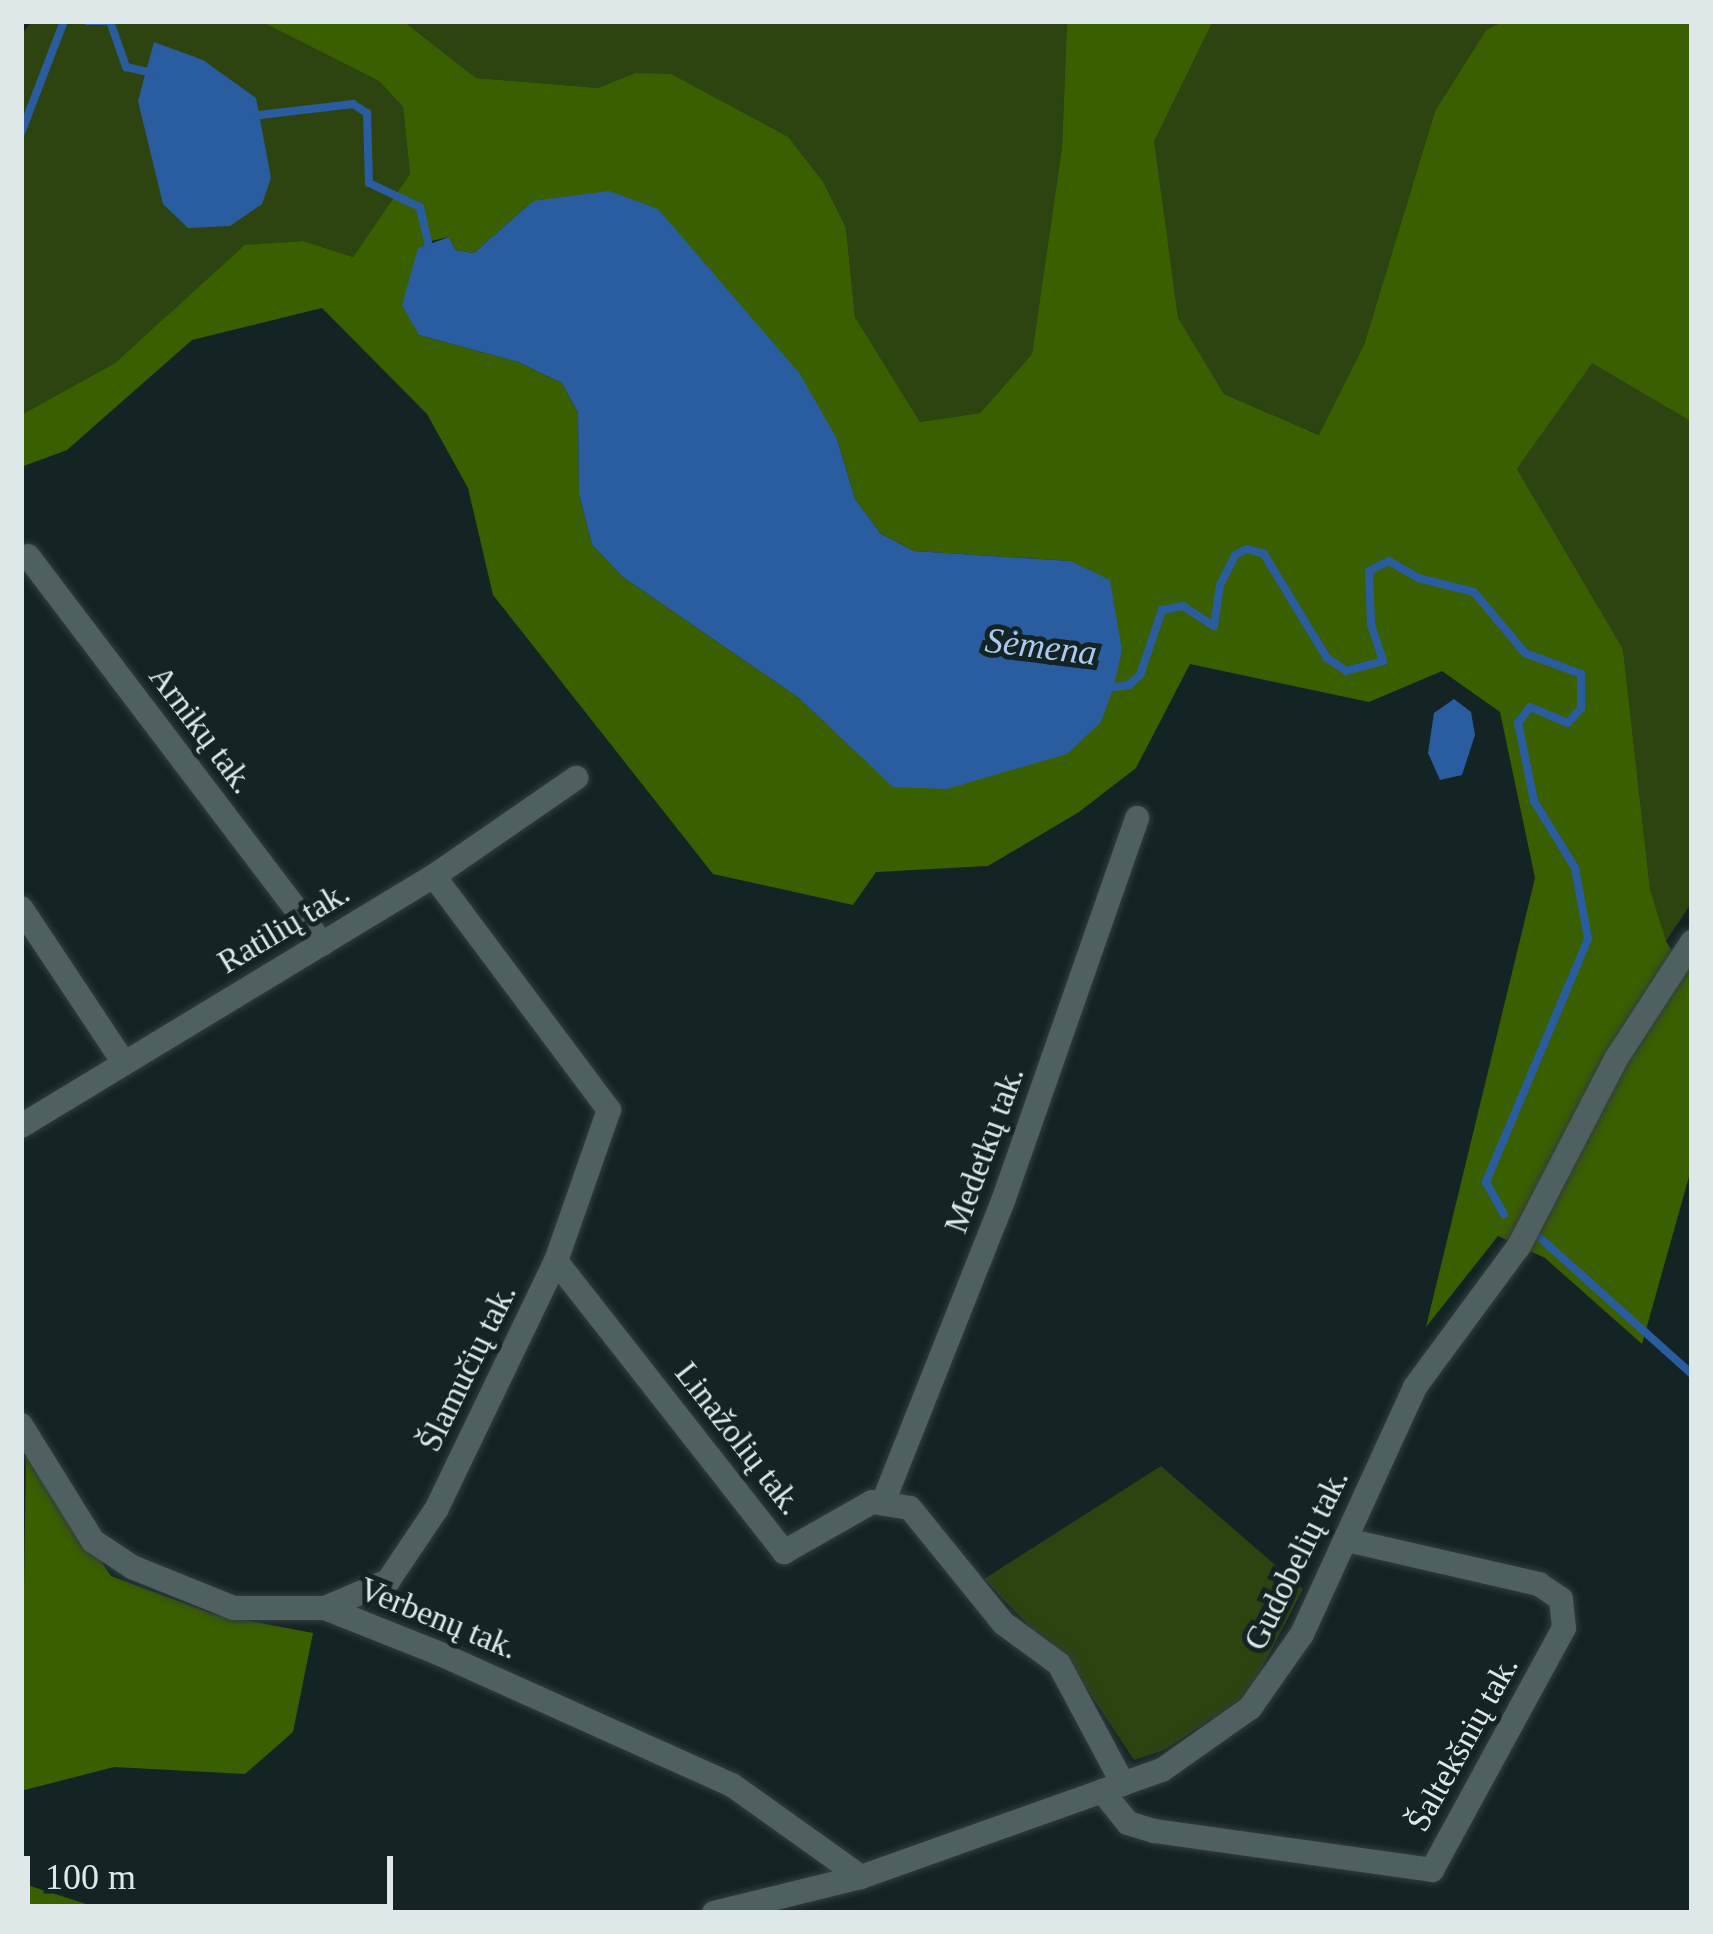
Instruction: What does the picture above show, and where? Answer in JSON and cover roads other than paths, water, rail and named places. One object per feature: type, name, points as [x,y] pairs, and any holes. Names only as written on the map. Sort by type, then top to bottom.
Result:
[{"type":"street","name":"Arnikų tak.","points":[[28,556],[322,944]]},
{"type":"street","name":"Ratilių tak.","points":[[21,1126],[434,876],[576,778]]},
{"type":"street","name":"Medetkų tak.","points":[[884,1500],[1003,1201],[1137,818]]},
{"type":"street","name":"Šlamučių tak.","points":[[325,1608],[388,1581],[437,1508],[556,1261],[609,1110],[434,876]]},
{"type":"street","points":[[21,908],[124,1064]]},
{"type":"street","name":"Gudobelių tak.","points":[[714,1913],[861,1877],[1162,1770],[1250,1708],[1302,1634],[1415,1387],[1519,1246],[1616,1059],[1692,942]]},
{"type":"street","name":"Linažolių tak.","points":[[556,1261],[784,1552],[884,1500]]},
{"type":"street","name":"Verbenų tak.","points":[[21,1425],[93,1541],[132,1567],[234,1608],[325,1608],[689,1763],[861,1877]]},
{"type":"street","points":[[884,1500],[910,1508],[1003,1623],[1059,1664],[1113,1788]]},
{"type":"street","name":"Šaltekšnių tak.","points":[[1113,1788],[1128,1823],[1155,1831],[1432,1870],[1564,1628],[1561,1599],[1540,1584],[1346,1540]]},
{"type":"water","points":[[154,42],[203,60],[256,98],[271,178],[262,204],[230,226],[188,228],[163,204],[138,101]]},
{"type":"water","points":[[609,191],[658,209],[800,374],[837,439],[855,499],[881,534],[914,551],[1070,561],[1110,580],[1122,651],[1113,689],[1101,722],[1067,754],[947,789],[893,787],[799,698],[623,577],[592,545],[579,494],[578,413],[562,383],[518,362],[419,335],[402,305],[418,248],[449,237],[455,250],[474,253],[533,201]]},
{"type":"water","points":[[1454,699],[1471,712],[1475,735],[1462,775],[1440,780],[1428,753],[1434,713]]},
{"type":"waterway","name":"Sėmena","points":[[21,133],[64,21]]},
{"type":"waterway","name":"Sėmena","points":[[87,21],[110,21],[126,67],[156,74]]},
{"type":"waterway","name":"Sėmena","points":[[251,116],[353,104],[367,113],[369,183],[420,207],[430,251]]},
{"type":"waterway","name":"Sėmena","points":[[1106,688],[1129,685],[1140,675],[1162,610],[1183,606],[1214,626],[1220,585],[1235,555],[1247,549],[1264,554],[1327,658],[1346,671],[1383,661],[1371,623],[1369,571],[1389,561],[1418,578],[1474,592],[1525,653],[1581,674],[1581,708],[1568,723],[1530,707],[1518,723],[1534,801],[1575,868],[1588,939],[1486,1182],[1504,1214]]},
{"type":"waterway","name":"Sėmena","points":[[1538,1236],[1692,1374]]}]
